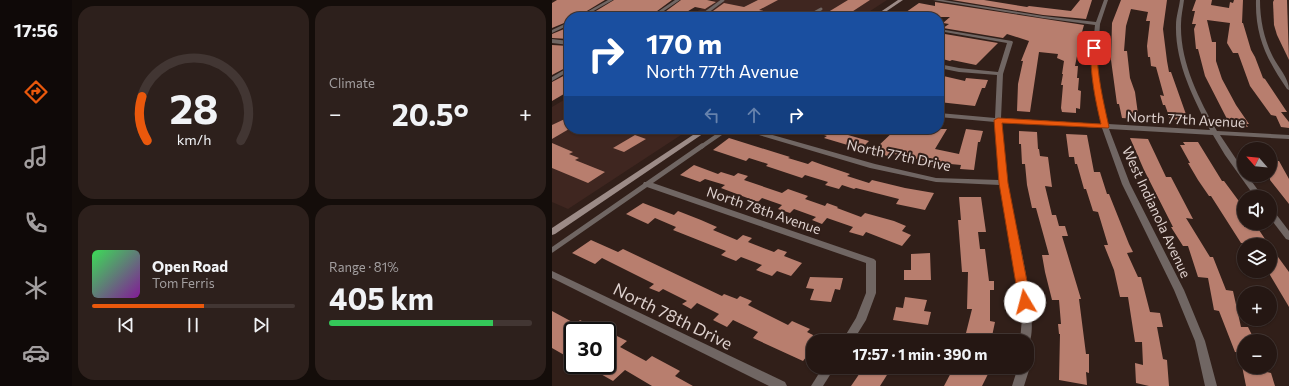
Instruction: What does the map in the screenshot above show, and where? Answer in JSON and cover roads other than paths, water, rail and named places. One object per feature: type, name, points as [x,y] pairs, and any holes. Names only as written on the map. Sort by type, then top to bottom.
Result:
[{"type":"main road","points":[[883,12],[901,0]]},
{"type":"main road","points":[[552,232],[700,134]]},
{"type":"street","points":[[589,12],[611,0]]},
{"type":"street","points":[[660,12],[678,0]]},
{"type":"street","points":[[936,0],[1027,15],[1098,24]]},
{"type":"street","name":"West Indianola Avenue","points":[[1106,0],[1098,24],[1094,65],[1097,90],[1105,127],[1126,184],[1179,290],[1197,333],[1211,386]]},
{"type":"street","points":[[1182,0],[1179,9],[1178,32],[1185,68],[1198,100],[1216,133],[1244,178],[1253,190]]},
{"type":"street","points":[[1258,0],[1258,21],[1262,38],[1275,68],[1289,88]]},
{"type":"street","points":[[552,32],[564,26]]},
{"type":"street","points":[[944,31],[1010,42],[1000,74],[998,120],[1003,183],[1025,302],[1027,318],[1026,334]]},
{"type":"street","points":[[552,41],[564,42]]},
{"type":"street","points":[[944,67],[1000,74]]},
{"type":"street","points":[[552,79],[564,72]]},
{"type":"street","name":"North 77th Avenue","points":[[944,115],[1105,127],[1289,137]]},
{"type":"street","name":"North 77th Drive","points":[[761,134],[873,166],[936,180],[1003,183]]},
{"type":"street","name":"North 78th Avenue","points":[[647,184],[871,261],[871,293],[861,320],[852,334]]},
{"type":"street","points":[[1277,221],[1289,237]]},
{"type":"street","name":"North 78th Drive","points":[[552,274],[781,386]]},
{"type":"street","points":[[817,386],[825,374]]},
{"type":"street","points":[[1018,386],[1022,374]]},
{"type":"lane","points":[[707,12],[723,0]]},
{"type":"lane","points":[[816,12],[821,9]]},
{"type":"lane","points":[[552,250],[720,134]]}]
